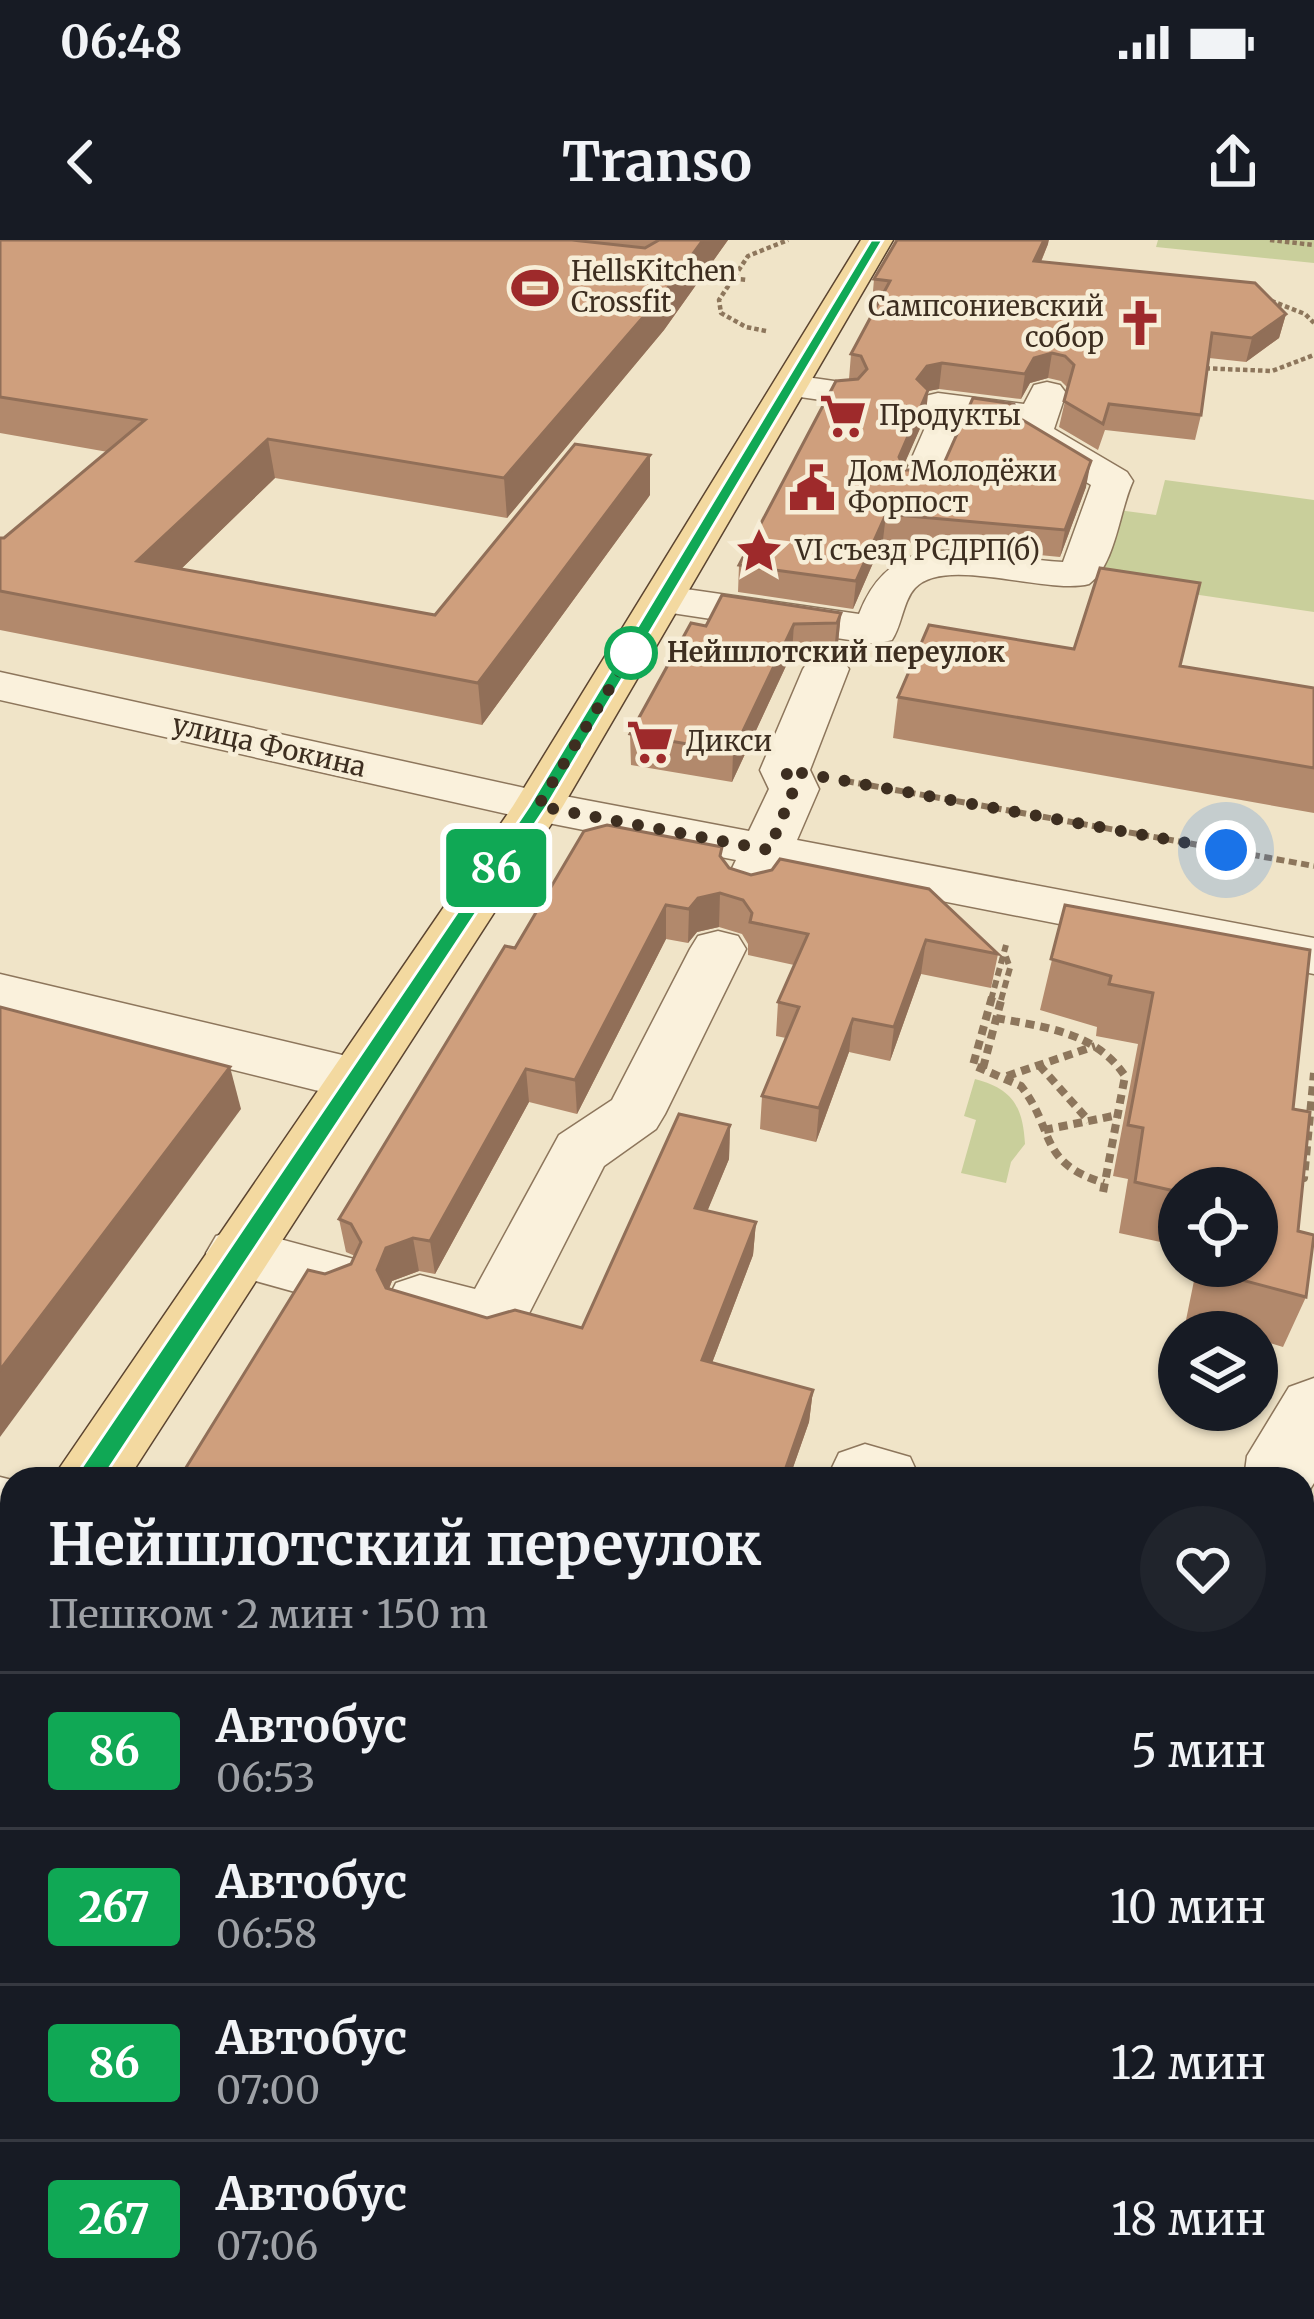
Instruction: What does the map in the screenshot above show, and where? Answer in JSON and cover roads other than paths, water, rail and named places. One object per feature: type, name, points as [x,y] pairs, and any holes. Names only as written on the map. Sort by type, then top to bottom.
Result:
[{"type":"main road","points":[[96,1467],[538,806],[877,240]]},
{"type":"street","points":[[792,386],[842,392]]},
{"type":"street","points":[[665,599],[876,630],[897,581],[924,565],[973,564],[1074,574],[1082,568],[1099,509],[1113,481],[1033,433],[1043,405],[945,405],[920,485]]},
{"type":"street","points":[[759,868],[794,789],[785,770],[826,669]]},
{"type":"street","points":[[152,719],[192,677]]},
{"type":"street","name":"улица Фокина","points":[[0,686],[538,806]]},
{"type":"street","points":[[538,806],[759,868],[1314,956]]},
{"type":"street","points":[[420,1301],[492,1320],[581,1150],[635,1114],[718,949]]},
{"type":"street","points":[[0,993],[355,1079]]},
{"type":"street","points":[[239,1253],[331,1277]]},
{"type":"street","points":[[1282,1467],[1283,1456],[1314,1408]]},
{"type":"place","name":"HellsKitchen Crossfit","points":[[535,288]]},
{"type":"place","name":"Сампсониевский собор","points":[[1140,323]]},
{"type":"place","name":"Продукты","points":[[843,416]]},
{"type":"place","name":"Дом Молодёжи Форпост","points":[[812,488]]},
{"type":"place","name":"VI съезд РСДРП(б)","points":[[759,551]]},
{"type":"place","name":"Нейшлотский переулок","points":[[631,653]]},
{"type":"place","name":"Дикси","points":[[650,742]]}]
